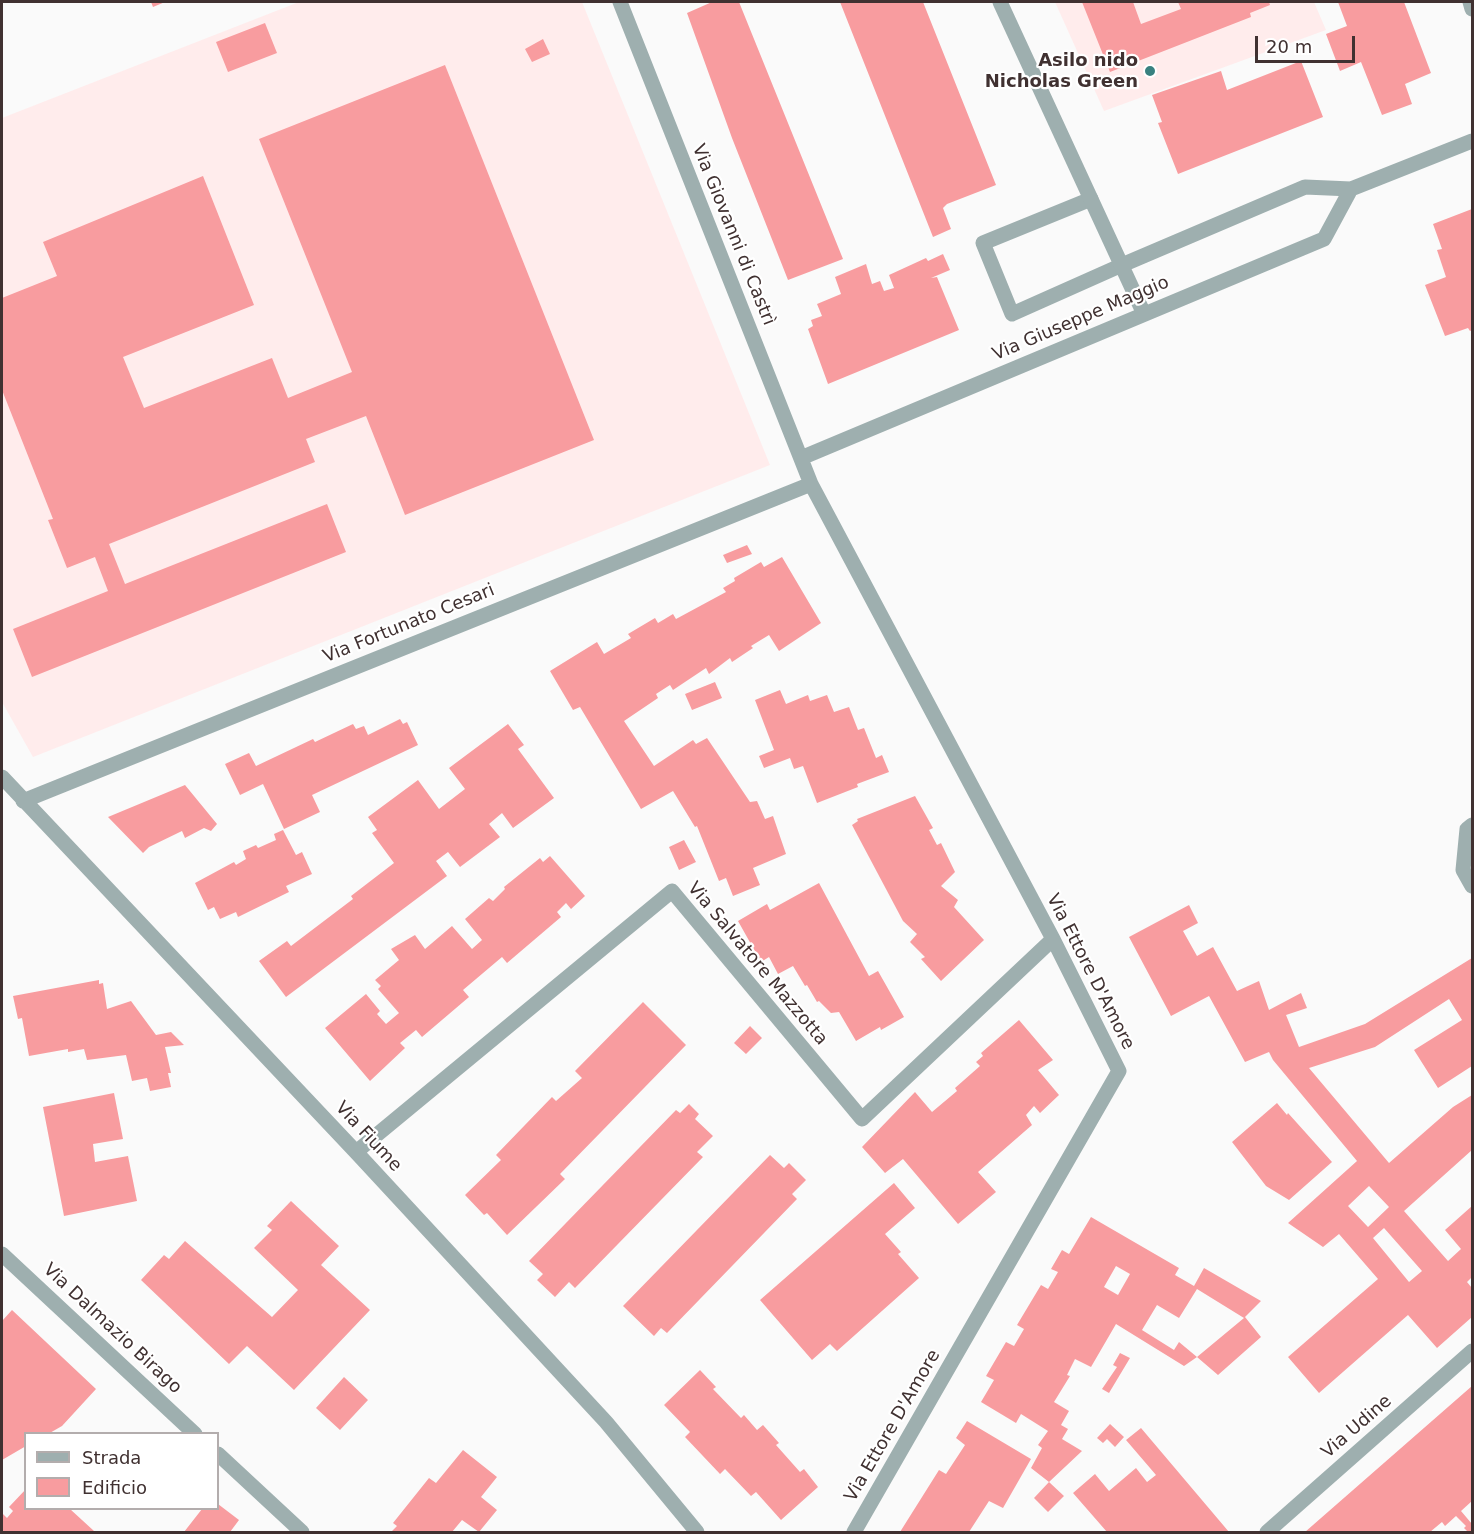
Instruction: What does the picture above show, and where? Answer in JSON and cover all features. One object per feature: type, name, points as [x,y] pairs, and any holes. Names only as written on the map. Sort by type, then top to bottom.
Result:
[{"type":"street","name":"Via Giovanni di Castrì","points":[[620,2],[811,484]]},
{"type":"street","points":[[1000,2],[1144,314]]},
{"type":"street","points":[[1470,2],[1473,9]]},
{"type":"street","name":"Via Giuseppe Maggio","points":[[1092,200],[983,243],[1012,314],[1305,187],[1352,189],[1473,141]]},
{"type":"street","name":"Via Giuseppe Maggio","points":[[801,458],[1324,239],[1352,189]]},
{"type":"street","name":"Via Fortunato Cesari","points":[[22,801],[811,484]]},
{"type":"street","name":"Via Ettore D'Amore","points":[[811,484],[1053,939],[1119,1071],[854,1533]]},
{"type":"street","name":"Via Fiume","points":[[2,777],[22,801],[356,1152],[606,1422],[697,1533]]},
{"type":"street","points":[[1470,827],[1462,870],[1473,886]]},
{"type":"street","name":"Via Salvatore Mazzotta","points":[[356,1152],[672,891],[862,1119],[1053,939]]},
{"type":"street","name":"Via Dalmazio Birago","points":[[2,1254],[193,1432]]},
{"type":"street","name":"Via Udine","points":[[1268,1533],[1473,1352]]},
{"type":"street","points":[[219,1455],[302,1533]]},
{"type":"shaded area","points":[[299,2],[582,2],[770,465],[33,757],[2,702],[2,118]]},
{"type":"shaded area","name":"Asilo nido Nicholas Green","points":[[1055,2],[1314,2],[1326,30],[1104,111]]},
{"type":"building","points":[[151,2],[165,2],[153,7]]},
{"type":"building","points":[[712,2],[739,2],[843,259],[788,280],[732,138],[687,13]]},
{"type":"building","points":[[840,2],[923,2],[996,185],[947,204],[943,208],[951,229],[933,237]]},
{"type":"building","points":[[1082,2],[1133,2],[1141,24],[1181,9],[1178,2],[1269,2],[1270,5],[1250,13],[1251,17],[1110,72]]},
{"type":"building","points":[[1338,2],[1404,2],[1431,73],[1405,84],[1412,104],[1382,115],[1361,62],[1340,71],[1326,34],[1347,26]]},
{"type":"building","points":[[265,23],[277,53],[228,72],[216,42]]},
{"type":"building","points":[[543,39],[550,54],[532,62],[525,49]]},
{"type":"building","points":[[1301,61],[1323,117],[1178,174],[1158,123],[1162,122],[1152,95],[1221,71],[1227,90]]},
{"type":"building","points":[[445,65],[594,440],[405,515],[366,416],[306,439],[315,462],[109,544],[125,584],[327,504],[346,552],[32,677],[13,629],[108,591],[95,557],[67,568],[48,520],[53,519],[2,390],[2,298],[57,276],[43,242],[203,176],[254,305],[123,357],[144,408],[272,358],[288,398],[352,372],[259,139]]},
{"type":"building","points":[[1472,209],[1472,330],[1468,328],[1445,336],[1425,285],[1446,277],[1437,250],[1442,249],[1433,224]]},
{"type":"building","points":[[943,254],[950,270],[931,278],[937,277],[959,330],[828,384],[808,329],[813,326],[811,320],[822,316],[817,304],[841,294],[835,277],[866,264],[872,284],[880,281],[884,291],[894,288],[889,275],[926,258],[928,261]]},
{"type":"building","points":[[747,545],[752,554],[727,563],[723,555]]},
{"type":"building","points":[[782,557],[821,623],[779,651],[769,635],[732,662],[730,658],[709,674],[706,668],[673,690],[670,685],[656,694],[658,698],[624,721],[654,766],[693,740],[696,744],[707,738],[750,802],[757,801],[765,819],[773,816],[786,854],[753,868],[760,885],[733,896],[726,878],[719,881],[697,826],[695,827],[673,791],[641,809],[580,707],[573,710],[550,671],[597,642],[604,654],[631,638],[628,634],[655,618],[658,623],[673,614],[676,619],[726,592],[723,588],[735,581],[734,578],[761,562],[764,567]]},
{"type":"building","points":[[715,682],[722,698],[692,710],[685,694]]},
{"type":"building","points":[[780,690],[786,704],[808,695],[810,701],[827,695],[834,712],[849,707],[858,730],[864,728],[876,758],[882,755],[889,772],[817,803],[803,766],[794,769],[790,758],[764,768],[759,756],[774,750],[755,700]]},
{"type":"building","points":[[400,719],[403,724],[407,722],[418,745],[312,795],[320,812],[284,829],[263,784],[240,795],[225,764],[249,753],[256,766],[313,739],[315,742],[353,724],[356,729],[364,726],[368,735]]},
{"type":"building","points":[[508,724],[524,745],[518,749],[554,798],[513,828],[502,813],[489,824],[500,837],[460,867],[448,852],[436,861],[447,876],[286,997],[259,961],[287,941],[291,946],[353,899],[351,896],[394,863],[372,833],[377,830],[368,817],[418,780],[439,809],[465,789],[449,768]]},
{"type":"building","points":[[185,785],[217,824],[211,831],[204,828],[185,838],[182,831],[149,847],[143,853],[108,817]]},
{"type":"building","points":[[915,796],[933,828],[929,830],[937,845],[941,843],[955,872],[941,886],[958,900],[954,907],[984,940],[941,981],[921,959],[925,957],[910,942],[917,934],[903,921],[852,825],[858,821],[857,819]]},
{"type":"building","points":[[283,830],[296,855],[302,852],[312,874],[286,886],[289,892],[238,917],[236,912],[220,919],[214,907],[208,910],[195,883],[234,862],[236,865],[246,859],[243,851],[256,845],[258,848],[276,840],[274,834]]},
{"type":"building","points":[[684,840],[696,862],[679,870],[669,847]]},
{"type":"building","points":[[550,856],[585,896],[571,909],[566,903],[557,912],[561,917],[507,963],[502,957],[463,990],[469,997],[422,1037],[416,1030],[400,1043],[405,1048],[370,1081],[325,1028],[366,994],[380,1011],[377,1014],[386,1024],[399,1013],[378,989],[381,986],[375,980],[399,960],[391,949],[415,935],[425,949],[452,926],[472,949],[482,940],[465,919],[489,898],[493,901],[505,889],[504,887],[540,858],[543,862]]},
{"type":"building","points":[[819,883],[869,976],[878,971],[904,1017],[856,1041],[839,1012],[831,1013],[819,1001],[817,1002],[793,966],[778,974],[769,957],[761,962],[738,921],[767,904],[770,910]]},
{"type":"building","points":[[1189,905],[1198,923],[1183,931],[1197,956],[1213,947],[1237,991],[1259,981],[1269,1010],[1301,993],[1307,1008],[1286,1015],[1299,1047],[1365,1024],[1472,958],[1472,1066],[1438,1088],[1414,1050],[1462,1020],[1449,999],[1375,1047],[1309,1068],[1389,1163],[1453,1107],[1472,1095],[1472,1150],[1404,1211],[1448,1261],[1461,1249],[1445,1230],[1472,1206],[1472,1277],[1467,1282],[1472,1288],[1472,1317],[1437,1348],[1408,1315],[1319,1393],[1288,1357],[1378,1279],[1339,1234],[1323,1247],[1288,1223],[1357,1161],[1273,1060],[1269,1052],[1245,1062],[1209,996],[1171,1016],[1129,937]],"holes":[[[1369,1186],[1389,1207],[1368,1227],[1348,1206]],[[1384,1228],[1422,1271],[1409,1282],[1373,1238]]]},
{"type":"building","points":[[99,980],[99,984],[103,983],[107,1009],[131,1001],[156,1035],[171,1032],[184,1045],[165,1047],[171,1073],[168,1073],[171,1087],[150,1091],[147,1078],[132,1081],[126,1055],[87,1060],[84,1049],[68,1052],[68,1049],[29,1056],[22,1018],[18,1019],[13,996]]},
{"type":"building","points":[[643,1002],[686,1045],[560,1174],[565,1179],[507,1235],[487,1213],[484,1215],[465,1195],[501,1160],[496,1155],[552,1097],[556,1101],[582,1078],[575,1071]]},
{"type":"building","points":[[1019,1020],[1053,1060],[1038,1070],[1059,1095],[1040,1113],[1034,1106],[1026,1115],[1032,1125],[978,1172],[996,1192],[958,1224],[903,1159],[885,1173],[862,1147],[915,1092],[932,1112],[957,1091],[955,1088],[980,1066],[976,1062],[983,1056],[981,1053]]},
{"type":"building","points":[[750,1026],[762,1038],[746,1054],[734,1043]]},
{"type":"building","points":[[114,1093],[123,1139],[93,1144],[95,1162],[128,1156],[137,1201],[64,1216],[43,1107]]},
{"type":"building","points":[[1277,1103],[1332,1162],[1289,1200],[1266,1186],[1232,1142]]},
{"type":"building","points":[[689,1104],[699,1114],[695,1119],[713,1136],[697,1152],[703,1157],[575,1288],[569,1282],[555,1297],[537,1280],[543,1274],[529,1261],[676,1110],[680,1113]]},
{"type":"building","points":[[770,1155],[784,1168],[789,1163],[806,1180],[792,1194],[797,1199],[667,1333],[661,1328],[654,1336],[623,1306]]},
{"type":"building","points":[[894,1183],[915,1208],[885,1234],[901,1252],[898,1254],[919,1278],[837,1351],[830,1344],[812,1360],[760,1300]]},
{"type":"building","points":[[291,1201],[339,1246],[321,1265],[370,1310],[294,1390],[247,1346],[229,1364],[141,1280],[164,1255],[169,1259],[185,1241],[272,1317],[298,1290],[254,1248],[272,1230],[267,1226]]},
{"type":"building","points":[[1091,1217],[1179,1268],[1175,1275],[1194,1286],[1204,1268],[1261,1301],[1245,1317],[1261,1337],[1218,1375],[1197,1357],[1184,1366],[1116,1324],[1091,1367],[1075,1359],[1067,1375],[1070,1376],[1054,1402],[1069,1411],[1061,1425],[1068,1429],[1062,1439],[1082,1451],[1049,1482],[1031,1468],[1042,1448],[1038,1445],[1048,1431],[1021,1414],[1016,1423],[981,1402],[994,1380],[986,1376],[1006,1342],[1014,1346],[1024,1329],[1017,1325],[1041,1285],[1048,1289],[1058,1272],[1051,1269],[1062,1250],[1069,1254]],"holes":[[[1116,1266],[1130,1274],[1118,1295],[1104,1287]],[[1197,1289],[1244,1318],[1197,1357],[1179,1342],[1174,1350],[1142,1330],[1157,1305],[1179,1318]]]},
{"type":"building","points":[[12,1310],[96,1389],[62,1426],[52,1432],[24,1432],[24,1447],[2,1460],[2,1321]]},
{"type":"building","points":[[1120,1353],[1130,1358],[1109,1393],[1102,1389],[1117,1367],[1113,1365]]},
{"type":"building","points":[[700,1370],[716,1387],[713,1389],[741,1418],[744,1415],[757,1430],[763,1425],[779,1443],[776,1445],[800,1472],[804,1469],[818,1487],[781,1520],[756,1492],[751,1496],[725,1469],[720,1474],[685,1437],[690,1432],[664,1405]]},
{"type":"building","points":[[344,1377],[368,1400],[340,1430],[316,1408]]},
{"type":"building","points":[[1472,1386],[1472,1501],[1461,1511],[1472,1524],[1472,1532],[1464,1528],[1466,1526],[1456,1516],[1445,1526],[1442,1522],[1430,1532],[1305,1532]]},
{"type":"building","points":[[967,1421],[1031,1459],[1003,1508],[989,1501],[969,1532],[900,1532],[939,1470],[946,1474],[965,1445],[956,1438]]},
{"type":"building","points":[[1110,1424],[1124,1437],[1115,1447],[1107,1439],[1103,1443],[1097,1438]]},
{"type":"building","points":[[1141,1428],[1229,1532],[1107,1532],[1073,1493],[1095,1474],[1109,1491],[1136,1468],[1147,1482],[1156,1475],[1126,1440]]},
{"type":"building","points":[[463,1450],[497,1477],[481,1497],[497,1510],[479,1532],[462,1520],[452,1532],[391,1532],[397,1526],[393,1523],[429,1478],[436,1483]]},
{"type":"building","points":[[1049,1482],[1064,1496],[1048,1512],[1034,1498]]},
{"type":"building","points":[[24,1491],[24,1510],[71,1510],[94,1531],[2,1532],[2,1513],[7,1518],[13,1511],[9,1507]]},
{"type":"building","points":[[219,1505],[239,1520],[230,1532],[184,1532],[201,1510],[219,1510]]},
{"type":"place","name":"Asilo nido Nicholas Green","points":[[1150,71]]}]
